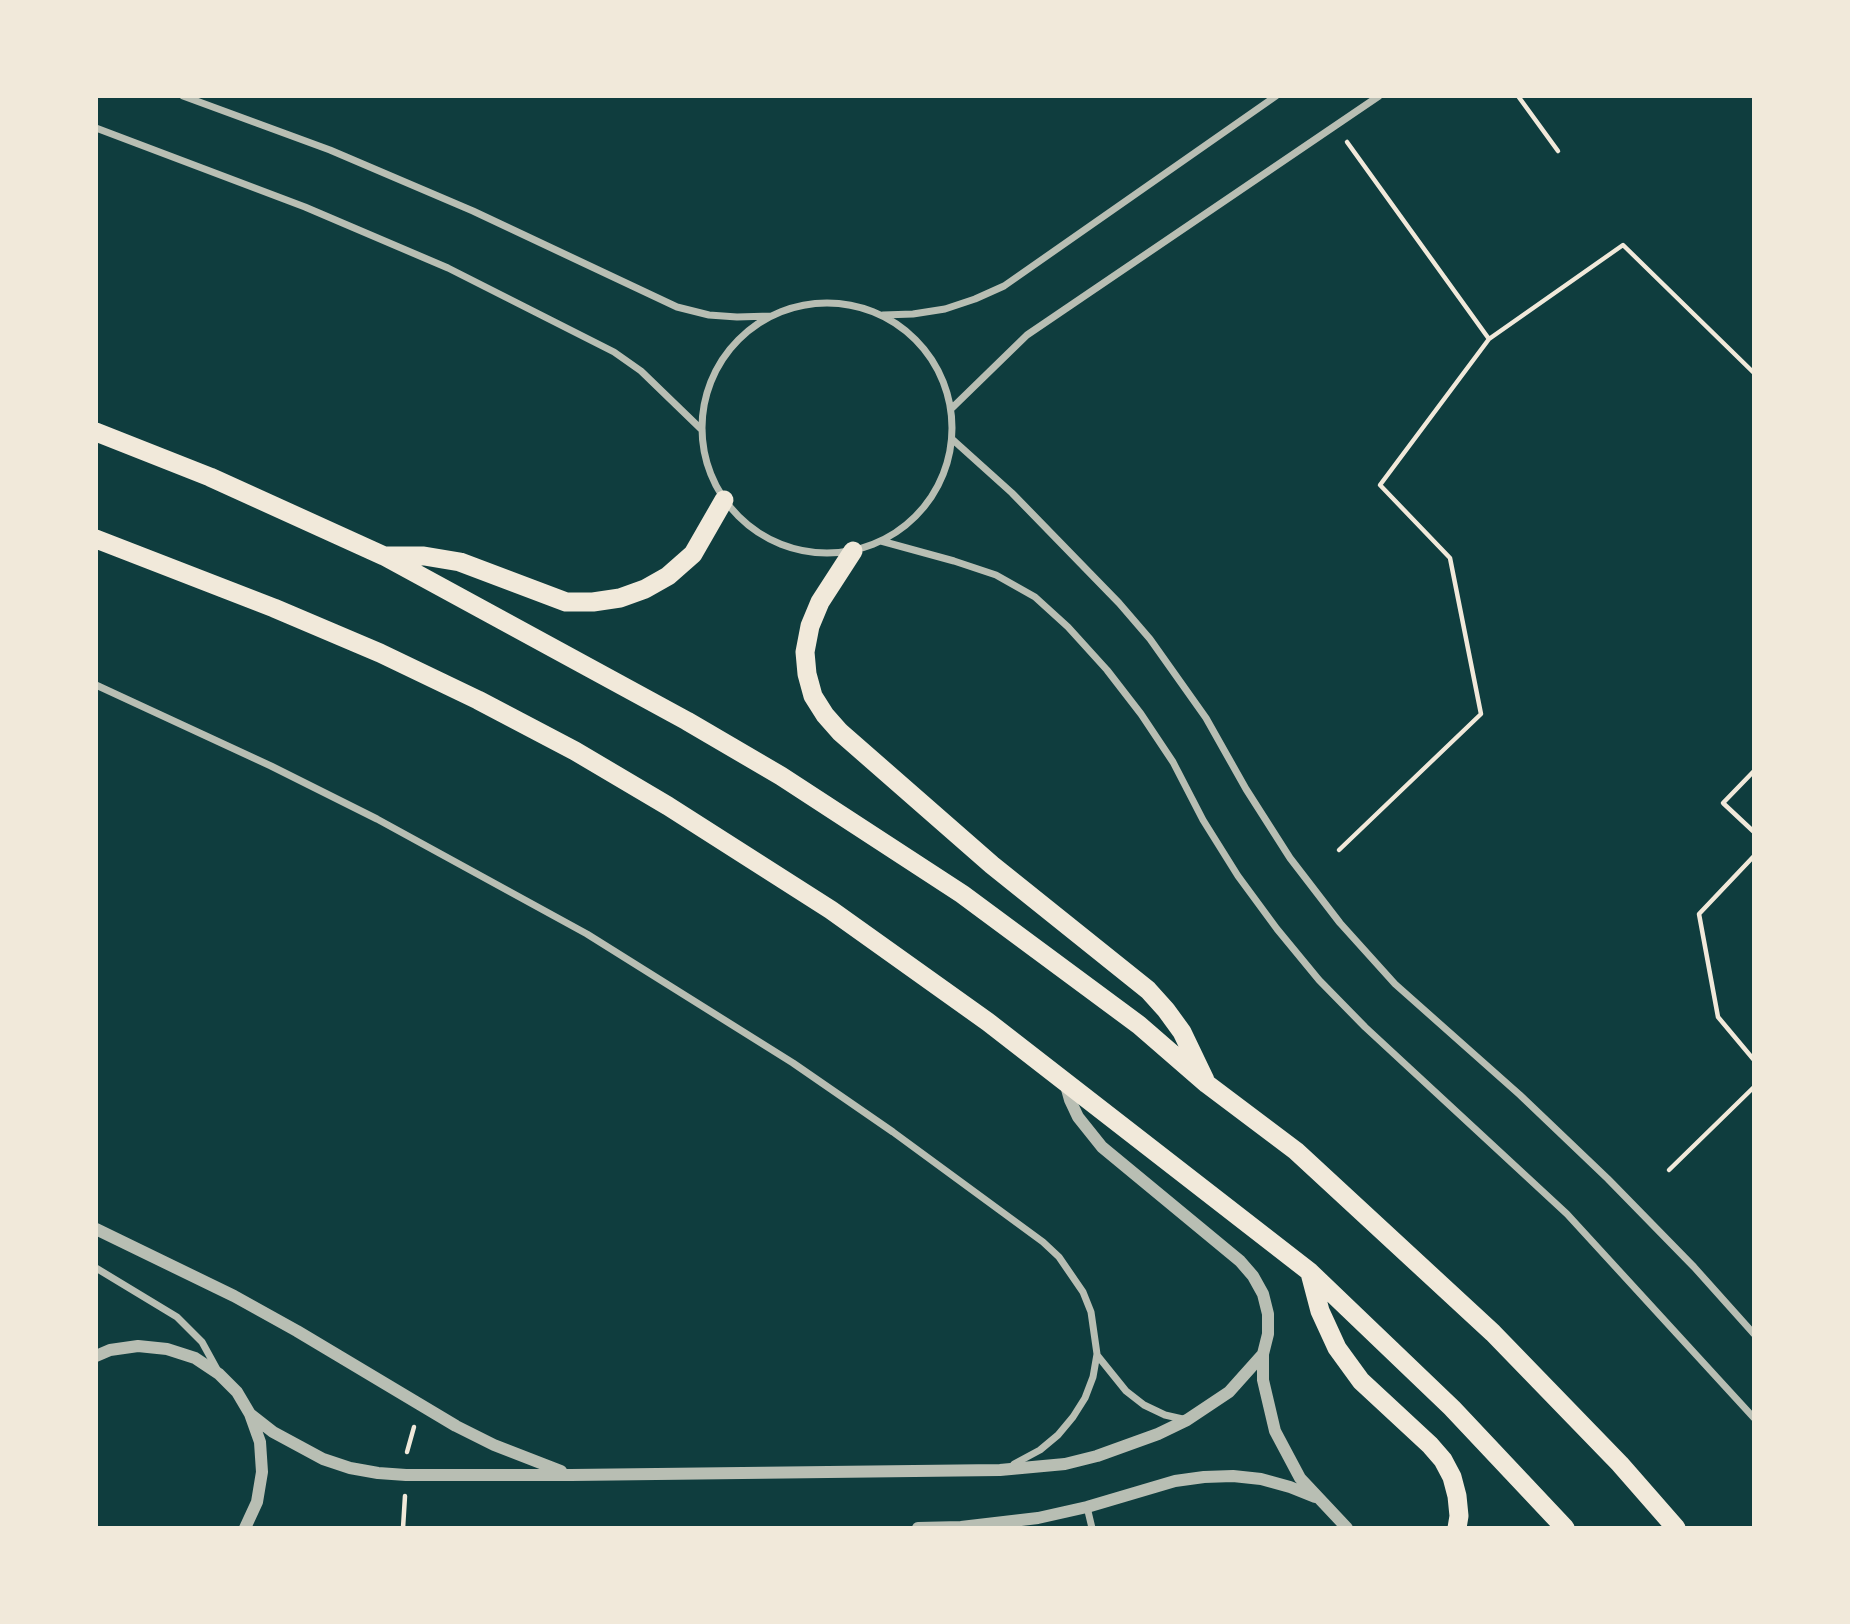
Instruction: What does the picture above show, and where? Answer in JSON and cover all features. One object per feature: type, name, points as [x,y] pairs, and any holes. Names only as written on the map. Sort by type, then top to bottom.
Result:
[{"type":"highway","points":[[96,432],[210,477],[384,556],[688,721],[872,834],[962,894],[1128,1016],[1207,1084],[1296,1151],[1429,1271],[1555,1396],[1676,1528]]},
{"type":"highway","points":[[384,556],[424,556],[460,562],[566,602],[620,598],[645,589],[668,576],[693,554],[724,500]]},
{"type":"highway","points":[[96,538],[274,608],[380,653],[478,700],[575,751],[668,806],[831,911],[910,965],[1065,1081],[1310,1272],[1452,1408],[1566,1528]]},
{"type":"highway","points":[[853,551],[820,602],[810,626],[805,652],[813,696],[825,715],[840,732],[992,864],[1148,990],[1182,1032],[1207,1084]]},
{"type":"highway","points":[[1310,1272],[1320,1311],[1337,1348],[1361,1381],[1443,1460],[1452,1477],[1457,1496],[1457,1528]]},
{"type":"street","points":[[183,96],[330,150],[461,206],[677,307],[709,315],[772,316]]},
{"type":"street","points":[[881,315],[944,309],[1004,286],[1276,96]]},
{"type":"street","points":[[951,409],[1027,335],[1379,96]]},
{"type":"street","points":[[96,128],[305,207],[448,268],[614,352],[641,371],[702,430]]},
{"type":"street","points":[[826,303],[854,306],[881,315],[906,331],[928,353],[943,379],[951,409],[952,439],[947,465],[937,489],[912,519],[881,541],[853,551],[828,554],[780,545],[758,534],[739,518],[724,500],[708,467],[702,430],[704,402],[713,376],[728,352],[748,332],[772,316],[798,307],[826,303]]},
{"type":"street","points":[[952,439],[1012,493],[1119,603],[1150,639],[1206,718],[1245,789],[1290,858],[1339,923],[1395,984],[1520,1095],[1608,1180],[1754,1334]]},
{"type":"street","points":[[881,541],[996,575],[1035,597],[1068,627],[1107,670],[1141,714],[1238,876],[1319,980],[1374,1036],[1567,1214],[1754,1418]]},
{"type":"street","points":[[96,685],[295,778],[469,868],[587,934],[793,1063],[893,1132],[1043,1242],[1072,1274],[1087,1302],[1096,1333],[1097,1354],[1093,1377],[1085,1398],[1058,1435],[1021,1462],[1000,1470]]},
{"type":"street","points":[[1065,1081],[1070,1100],[1079,1117],[1102,1147],[1240,1261],[1253,1276],[1263,1294],[1268,1314],[1263,1380],[1275,1431],[1300,1478],[1347,1528]]},
{"type":"street","points":[[96,1229],[170,1263],[266,1313],[456,1426],[494,1445],[571,1475]]},
{"type":"street","points":[[96,1268],[166,1310],[191,1329],[212,1357],[219,1374]]},
{"type":"street","points":[[96,1356],[110,1350],[138,1346],[167,1349],[195,1358],[219,1374],[237,1392],[250,1414],[260,1442],[262,1472],[257,1502],[245,1528]]},
{"type":"street","points":[[1097,1354],[1125,1391],[1144,1405],[1164,1415],[1187,1420]]},
{"type":"street","points":[[250,1414],[297,1446],[323,1459],[350,1468],[406,1475],[1000,1470],[1065,1464],[1148,1438],[1187,1420],[1229,1392],[1263,1354]]},
{"type":"street","points":[[919,1528],[1014,1521],[1087,1507],[1175,1481],[1204,1477],[1261,1479],[1317,1498]]},
{"type":"street","points":[[1087,1507],[1092,1528]]},
{"type":"path","points":[[1518,96],[1558,151]]},
{"type":"path","points":[[1336,127],[1489,339]]},
{"type":"path","points":[[1339,850],[1481,714],[1450,558],[1380,485],[1489,339],[1623,245],[1754,373]]},
{"type":"path","points":[[1754,771],[1723,803],[1754,832]]},
{"type":"path","points":[[1754,856],[1699,914],[1718,1017],[1754,1060]]},
{"type":"path","points":[[1669,1170],[1754,1087]]}]
